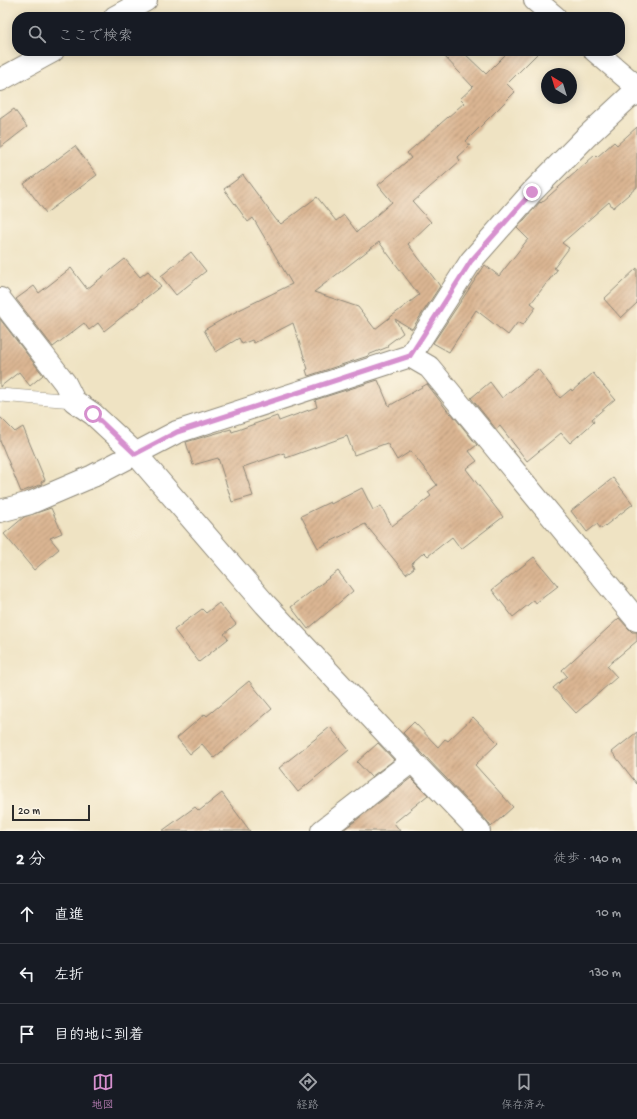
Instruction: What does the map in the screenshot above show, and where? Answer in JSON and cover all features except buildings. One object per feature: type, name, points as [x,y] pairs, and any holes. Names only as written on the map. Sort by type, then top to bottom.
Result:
[{"type":"street","points":[[124,12],[146,0]]},
{"type":"street","points":[[535,0],[549,12]]},
{"type":"street","points":[[0,80],[44,56]]},
{"type":"street","points":[[601,56],[637,87]]},
{"type":"street","points":[[0,511],[30,503],[92,476],[177,432],[410,356],[471,261],[532,192],[585,138],[629,97],[637,94]]},
{"type":"street","points":[[0,299],[65,383],[74,401],[93,414],[135,454],[266,604],[479,831]]},
{"type":"street","points":[[410,356],[429,368],[637,620]]},
{"type":"street","points":[[322,831],[412,761]]},
{"type":"lane","points":[[0,395],[74,401]]},
{"type":"route","points":[[93,414],[135,454],[177,432],[410,356],[471,261],[532,192]]}]
